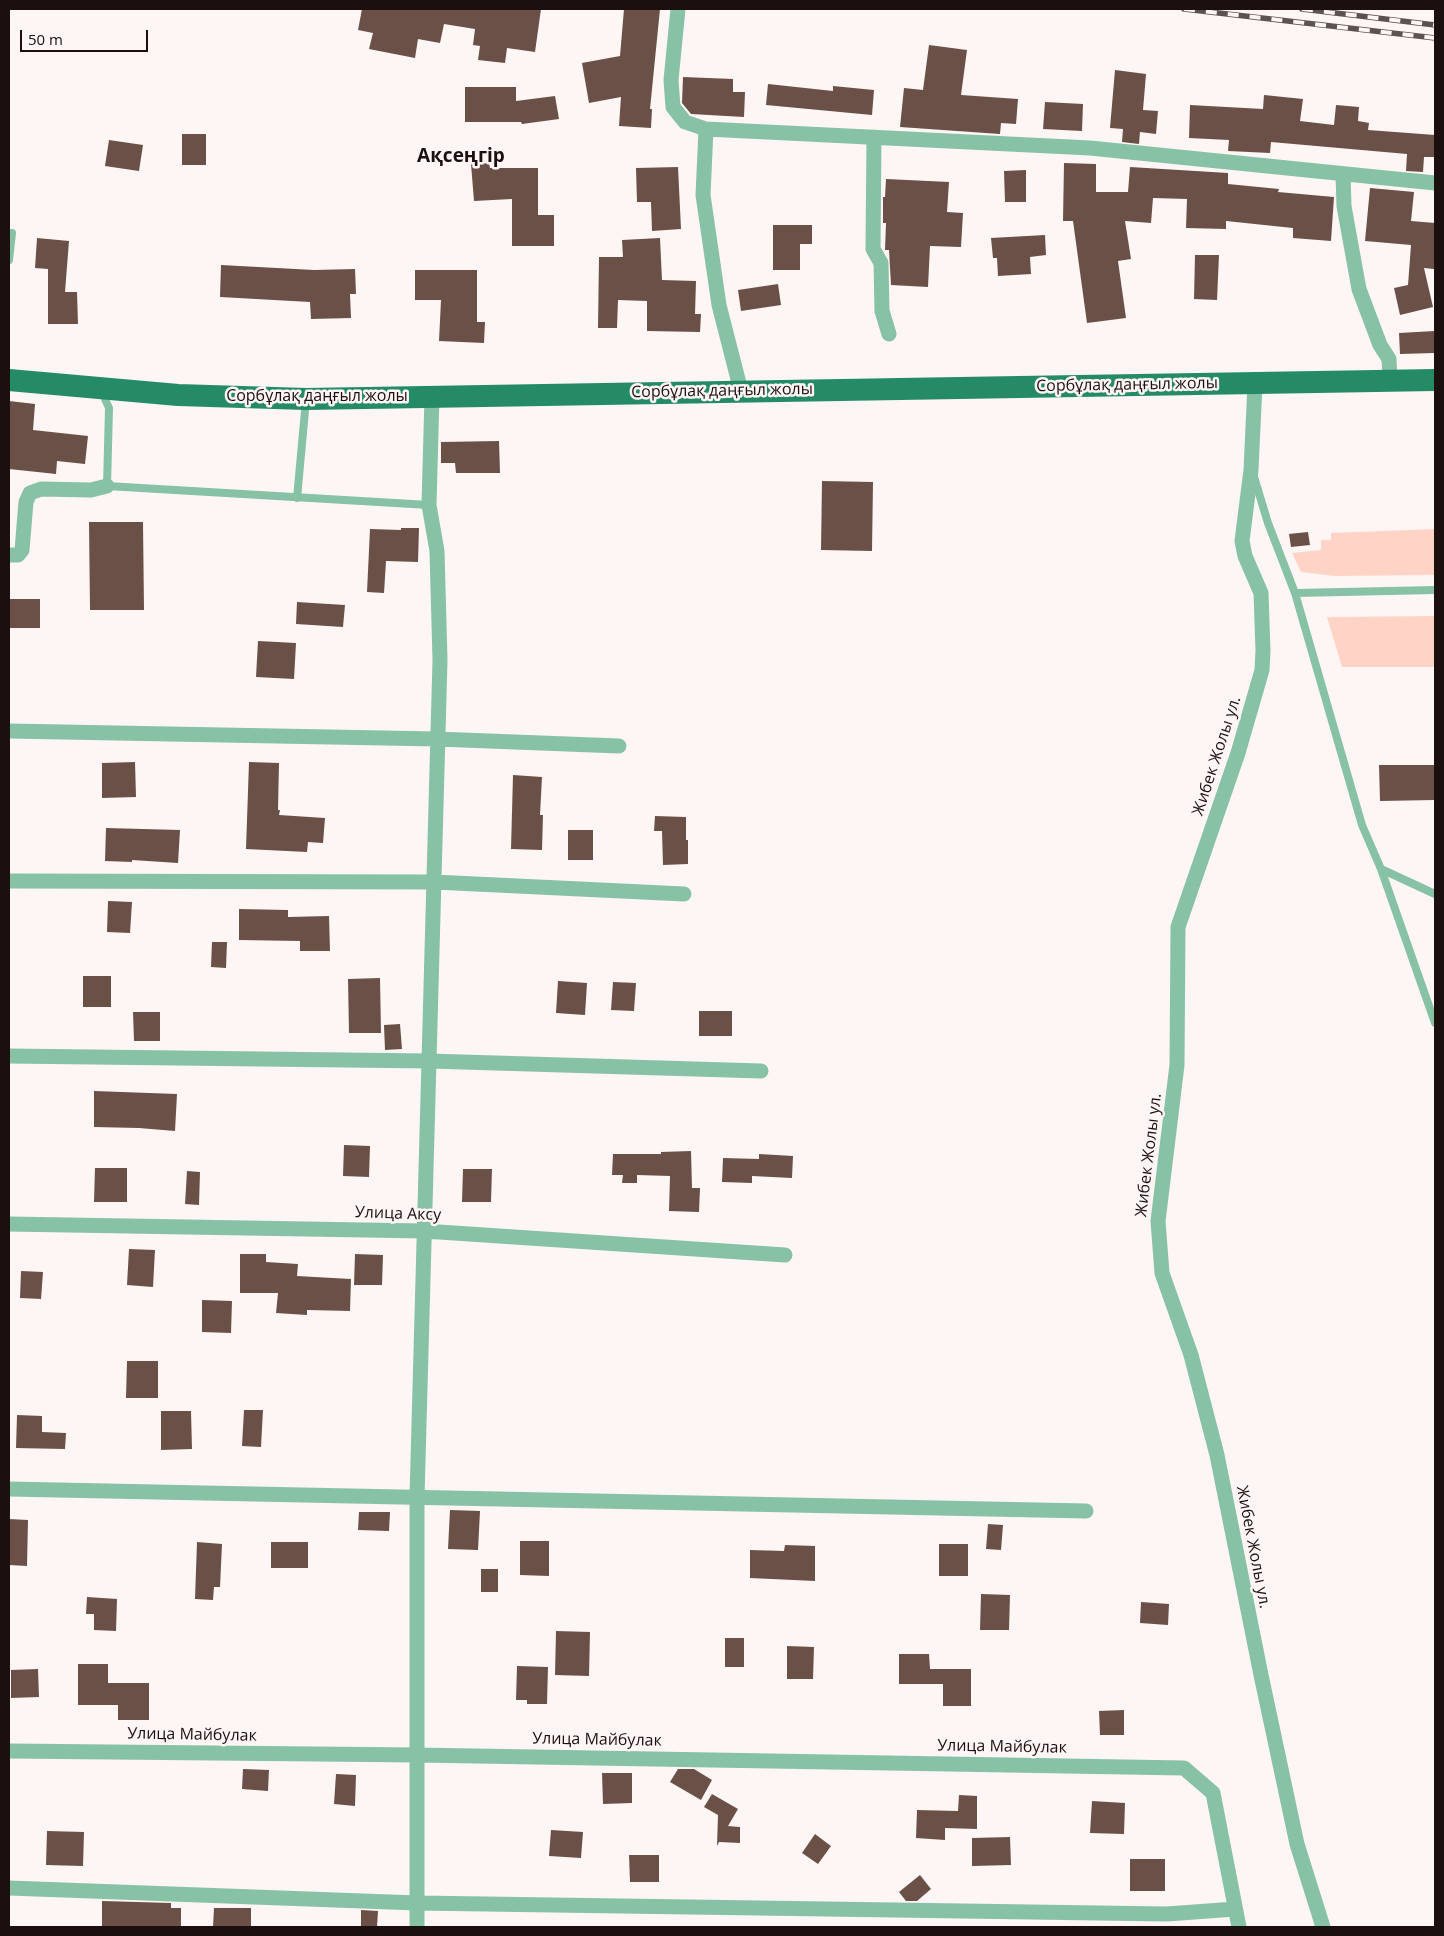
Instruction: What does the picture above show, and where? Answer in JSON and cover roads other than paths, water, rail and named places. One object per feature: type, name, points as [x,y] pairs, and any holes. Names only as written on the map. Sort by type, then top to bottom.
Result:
[{"type":"main road","name":"Сорбұлақ даңғыл жолы","points":[[9,380],[178,395],[306,399],[1435,380]]},
{"type":"street","points":[[678,9],[672,80],[673,107],[685,122],[706,129],[1090,148],[1435,183]]},
{"type":"street","points":[[706,129],[703,195],[719,304],[741,391]]},
{"type":"street","points":[[874,137],[873,249],[881,263],[882,311],[890,334]]},
{"type":"street","points":[[1343,174],[1344,206],[1358,282],[1380,345],[1389,359],[1390,380]]},
{"type":"street","name":"Жибек Жолы ул.","points":[[1255,384],[1252,470],[1242,541],[1245,556],[1261,592],[1262,670],[1238,753],[1178,927],[1177,1065],[1158,1221],[1162,1273],[1191,1355],[1216,1455],[1297,1844],[1323,1927]]},
{"type":"street","points":[[417,1927],[417,1497],[440,660],[437,552],[429,505],[432,396]]},
{"type":"street","points":[[9,556],[18,555],[22,550],[26,502],[30,493],[41,489],[91,490],[107,486]]},
{"type":"street","points":[[9,731],[437,739],[619,746]]},
{"type":"street","points":[[9,881],[434,882],[684,894]]},
{"type":"street","points":[[9,1056],[429,1061],[761,1071]]},
{"type":"street","name":"Улица Аксу","points":[[9,1224],[424,1231],[785,1255]]},
{"type":"street","points":[[9,1489],[1086,1511]]},
{"type":"street","name":"Улица Майбулак","points":[[9,1751],[417,1755],[1184,1768],[1213,1793],[1235,1909]]},
{"type":"street","points":[[9,1888],[417,1903],[1167,1914],[1235,1909],[1239,1927]]},
{"type":"lane","points":[[9,260],[12,232]]},
{"type":"lane","points":[[100,388],[109,408],[107,486],[429,505]]},
{"type":"lane","points":[[297,498],[306,399]]},
{"type":"lane","points":[[1252,470],[1268,523],[1295,592],[1362,825],[1381,869],[1435,1023]]},
{"type":"lane","points":[[1295,592],[1435,590]]},
{"type":"lane","points":[[1381,869],[1435,894]]},
{"type":"railway","points":[[1184,9],[1435,38]]},
{"type":"railway","points":[[1302,9],[1435,25]]},
{"type":"district","name":"Ақсеңгір","points":[[461,157]]}]
